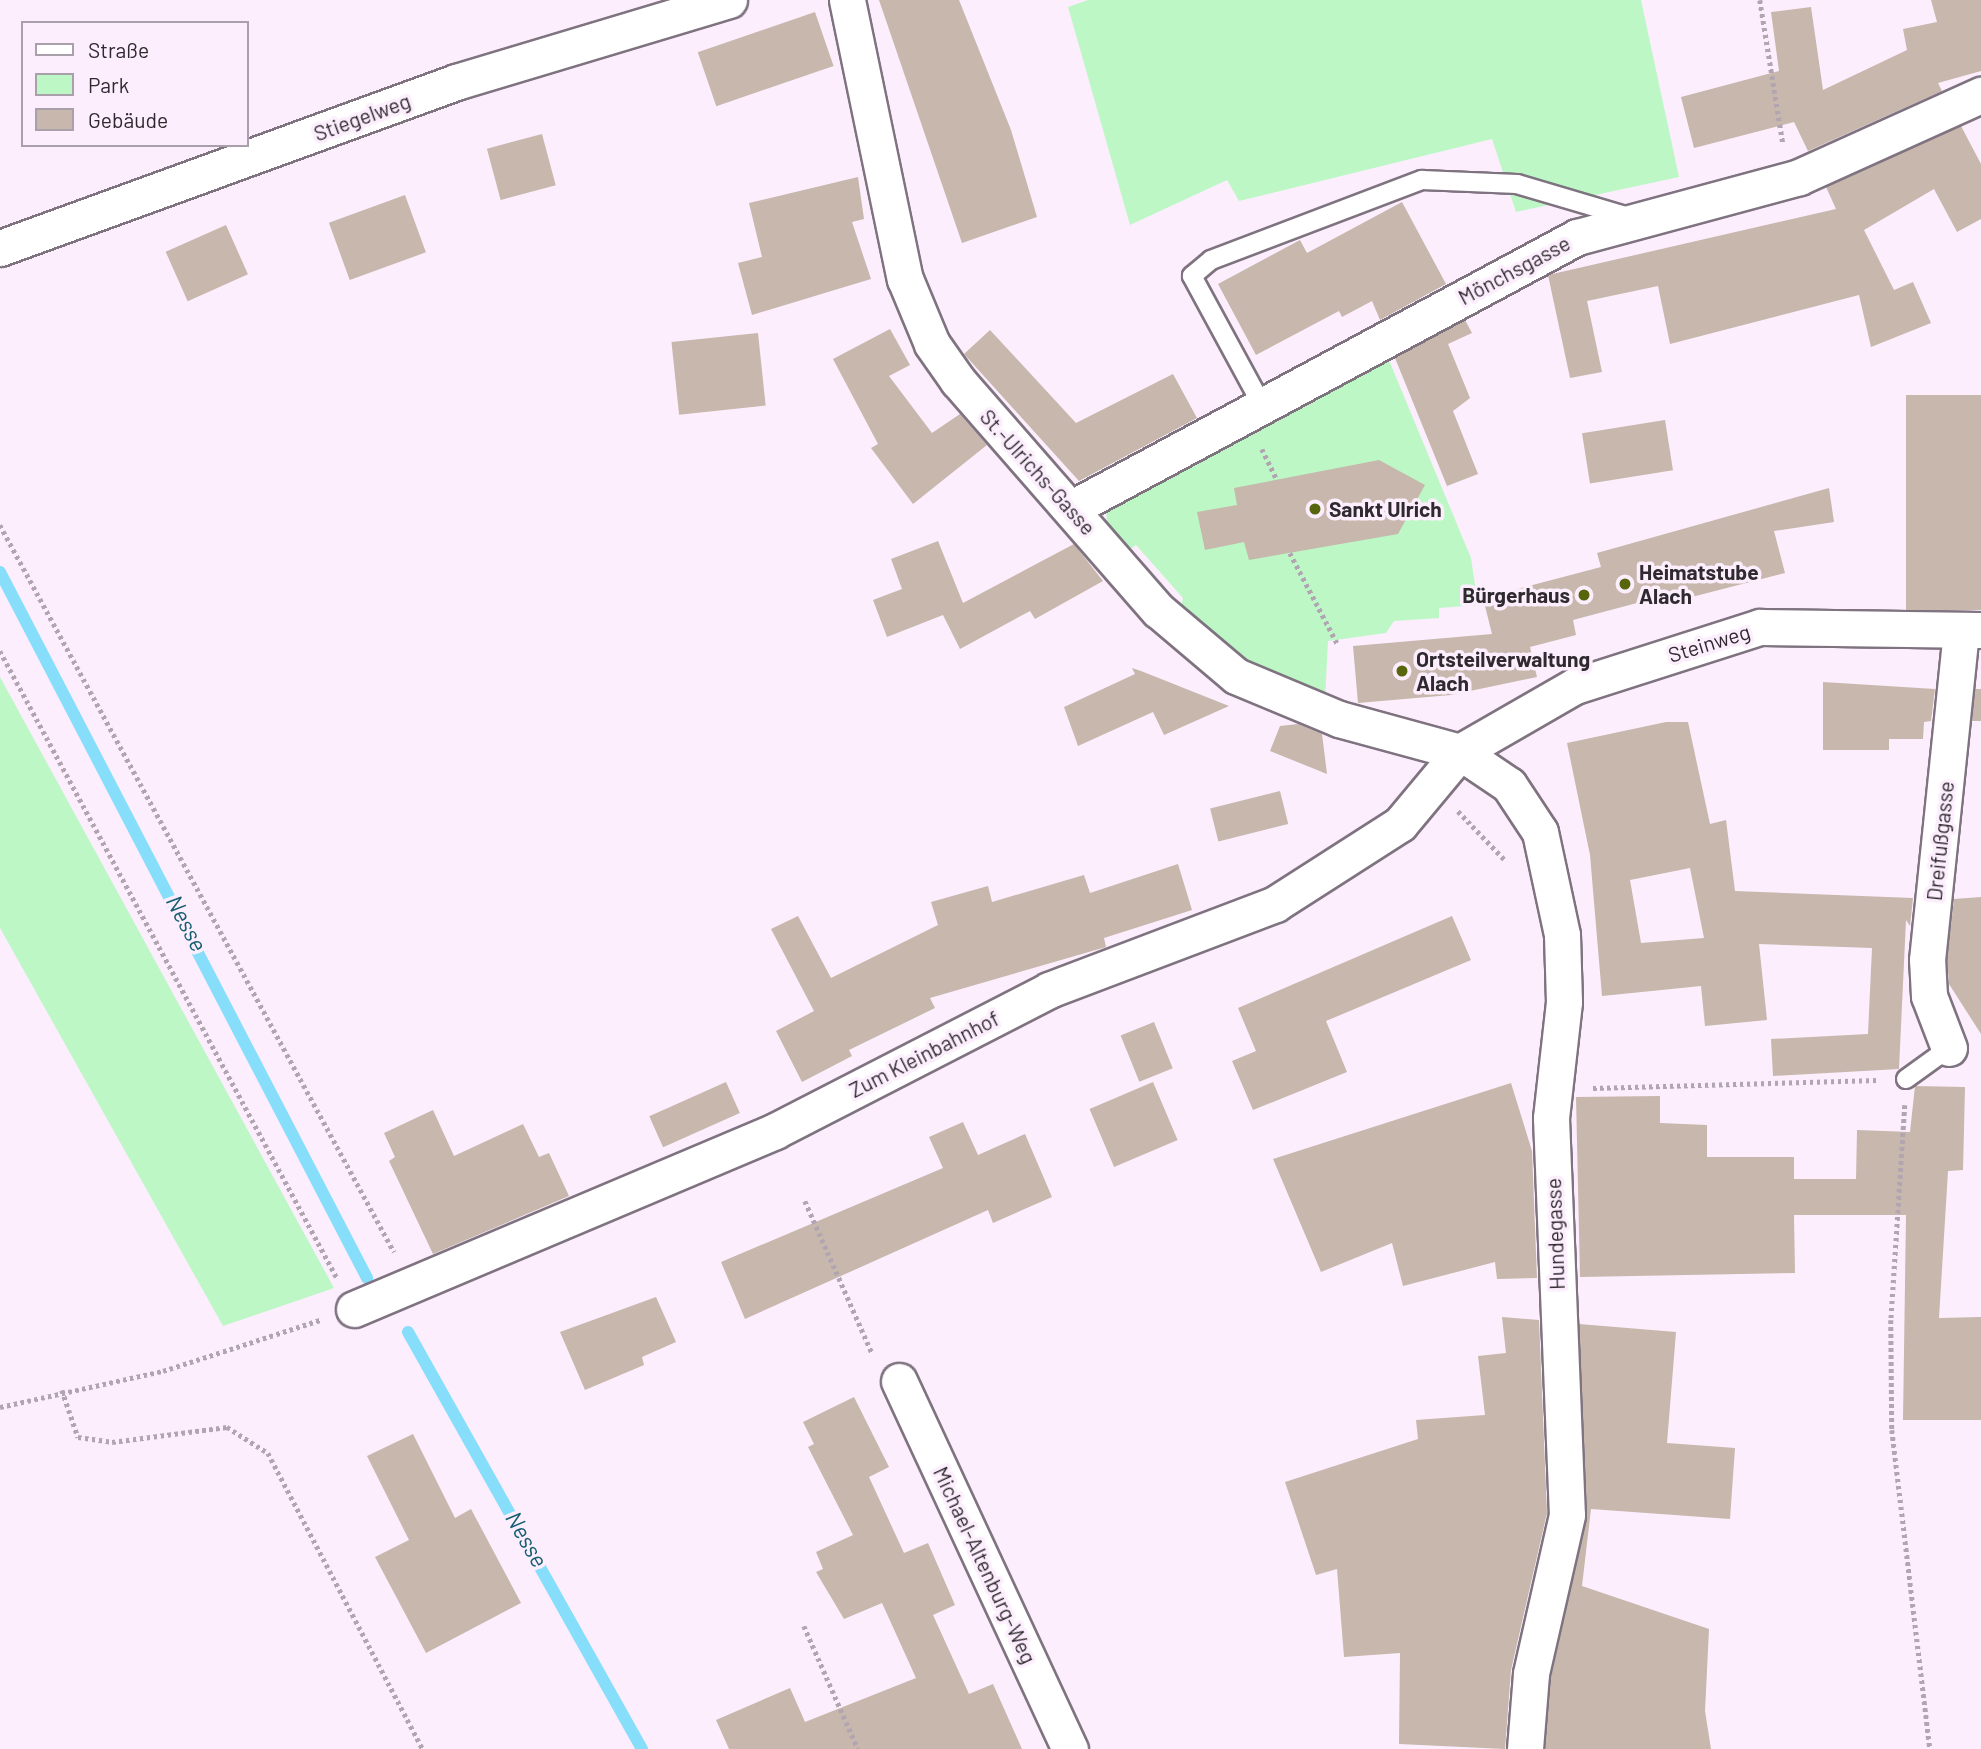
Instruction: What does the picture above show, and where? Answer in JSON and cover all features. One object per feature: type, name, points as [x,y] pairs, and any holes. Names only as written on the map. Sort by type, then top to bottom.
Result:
[{"type":"street","name":"Stiegelweg","points":[[0,248],[456,82],[729,0]]},
{"type":"street","name":"St.-Ulrichs-Gasse","points":[[847,0],[892,228],[932,344],[1158,610],[1236,676],[1339,719],[1460,752]]},
{"type":"street","name":"Mönchsgasse","points":[[1072,508],[1577,237],[1788,180],[1981,95]]},
{"type":"street","name":"Steinweg","points":[[1460,752],[1575,686],[1734,633],[1760,627],[1971,630]]},
{"type":"street","name":"Dreifußgasse","points":[[1950,1048],[1929,996],[1927,960],[1971,630]]},
{"type":"street","name":"Zum Kleinbahnhof","points":[[354,1309],[413,1287],[775,1131],[1049,990],[1275,904],[1400,824],[1460,752]]},
{"type":"street","name":"Hundegasse","points":[[1460,752],[1509,785],[1540,832],[1562,935],[1564,1002],[1554,1089],[1567,1515],[1531,1675],[1525,1749]]},
{"type":"street","name":"Michael-Altenburg-Weg","points":[[899,1381],[1070,1749]]},
{"type":"lane","points":[[1262,405],[1192,276],[1211,260],[1422,180],[1517,184],[1639,220]]},
{"type":"lane","points":[[1906,1079],[1950,1048]]},
{"type":"path","points":[[1760,0],[1788,180]]},
{"type":"path","points":[[0,524],[413,1287]]},
{"type":"path","points":[[1290,553],[1337,643]]},
{"type":"path","points":[[0,651],[354,1309],[163,1371],[62,1390],[0,1407]]},
{"type":"path","points":[[1433,785],[1510,865]]},
{"type":"path","points":[[1554,1089],[1906,1079],[1891,1320],[1892,1430],[1930,1749]]},
{"type":"path","points":[[805,1200],[884,1378],[899,1381]]},
{"type":"path","points":[[62,1390],[78,1437],[112,1441],[227,1427],[268,1453],[423,1749]]},
{"type":"path","points":[[804,1626],[858,1749]]},
{"type":"green space","points":[[1088,0],[1641,0],[1679,177],[1516,212],[1492,139],[1239,201],[1227,180],[1130,225],[1068,7]]},
{"type":"green space","points":[[1384,348],[1471,558],[1478,605],[1439,608],[1439,618],[1394,621],[1386,633],[1328,641],[1325,700],[1242,668],[1179,616],[1183,598],[1136,545],[1126,552],[1107,527],[1106,505]]},
{"type":"green space","points":[[0,677],[334,1288],[223,1326],[0,928]]},
{"type":"building","points":[[879,0],[959,0],[1011,130],[1037,217],[962,243]]},
{"type":"building","points":[[1931,0],[1981,0],[1981,71],[1938,83],[1942,91],[1808,151],[1794,122],[1694,148],[1681,97],[1779,71],[1771,12],[1811,7],[1823,90],[1907,50],[1903,29],[1937,22]]},
{"type":"building","points":[[815,12],[834,66],[716,106],[698,52]]},
{"type":"building","points":[[1961,126],[1981,164],[1981,219],[1957,232],[1934,189],[1864,230],[1894,290],[1913,282],[1931,323],[1871,347],[1859,295],[1670,344],[1658,286],[1587,301],[1602,372],[1570,378],[1548,275],[1836,209],[1826,187]]},
{"type":"building","points":[[542,134],[556,185],[501,200],[487,149]]},
{"type":"building","points":[[858,177],[864,219],[852,222],[871,279],[752,315],[738,263],[762,257],[749,203]]},
{"type":"building","points":[[405,195],[426,252],[350,280],[329,223]]},
{"type":"building","points":[[1402,202],[1446,284],[1380,320],[1372,301],[1342,317],[1339,311],[1256,355],[1218,284],[1300,240],[1307,253]]},
{"type":"building","points":[[226,225],[248,274],[188,301],[166,252]]},
{"type":"building","points":[[1465,320],[1472,333],[1448,344],[1470,398],[1453,411],[1478,474],[1447,486],[1395,358]]},
{"type":"building","points":[[890,329],[910,365],[889,376],[932,433],[960,414],[987,445],[913,504],[871,448],[878,444],[833,359]]},
{"type":"building","points":[[990,330],[1076,423],[1173,374],[1197,418],[1079,481],[964,354]]},
{"type":"building","points":[[758,333],[766,406],[679,415],[671,342]]},
{"type":"building","points":[[1906,395],[1981,395],[1981,610],[1906,610]]},
{"type":"building","points":[[1665,420],[1673,470],[1590,484],[1582,433]]},
{"type":"building","name":"Sankt Ulrich","points":[[1379,460],[1425,485],[1398,534],[1249,560],[1244,542],[1205,550],[1197,512],[1237,505],[1234,488]]},
{"type":"building","points":[[1829,488],[1834,522],[1774,531],[1785,573],[1653,607],[1652,599],[1573,620],[1576,635],[1530,647],[1537,677],[1451,695],[1358,703],[1353,646],[1492,634],[1483,598],[1601,567],[1597,553]]},
{"type":"building","points":[[938,541],[963,603],[1074,544],[1103,581],[1035,619],[1030,611],[960,649],[943,615],[887,637],[873,600],[902,589],[891,559]]},
{"type":"building","points":[[1132,668],[1229,706],[1164,735],[1153,712],[1078,746],[1064,707],[1135,674]]},
{"type":"building","points":[[1823,682],[1935,689],[1931,721],[1924,722],[1923,739],[1889,739],[1889,750],[1823,750]]},
{"type":"building","points":[[1975,689],[1981,689],[1981,721],[1972,721]]},
{"type":"building","points":[[1666,722],[1688,722],[1710,824],[1726,820],[1735,891],[1913,898],[1910,926],[1906,920],[1899,1069],[1773,1076],[1771,1039],[1868,1034],[1872,948],[1759,944],[1767,1020],[1705,1026],[1701,986],[1602,996],[1590,855],[1567,743]],"holes":[[[1690,868],[1704,938],[1641,943],[1630,880]]]},
{"type":"building","points":[[1298,724],[1322,734],[1327,774],[1270,751],[1280,726]]},
{"type":"building","points":[[1280,791],[1288,824],[1218,841],[1210,808]]},
{"type":"building","points":[[1178,864],[1192,910],[1104,938],[1106,947],[930,998],[935,1008],[849,1050],[852,1056],[802,1082],[776,1031],[814,1011],[771,929],[798,916],[831,978],[938,925],[931,902],[988,886],[992,902],[1084,875],[1090,893]]},
{"type":"building","points":[[1981,897],[1981,1034],[1949,984],[1947,960],[1954,899]]},
{"type":"building","points":[[1452,916],[1471,960],[1326,1021],[1347,1072],[1253,1110],[1232,1061],[1256,1051],[1238,1008]]},
{"type":"building","points":[[1154,1022],[1173,1068],[1139,1082],[1121,1035]]},
{"type":"building","points":[[726,1082],[740,1113],[663,1147],[649,1116]]},
{"type":"building","points":[[1153,1082],[1178,1140],[1114,1167],[1089,1109]]},
{"type":"building","points":[[1511,1083],[1532,1151],[1537,1278],[1497,1279],[1495,1262],[1403,1286],[1392,1243],[1321,1272],[1273,1159]]},
{"type":"building","points":[[1915,1086],[1965,1087],[1963,1170],[1948,1171],[1939,1318],[1981,1317],[1981,1420],[1903,1420],[1906,1215],[1794,1215],[1795,1273],[1580,1277],[1576,1097],[1660,1096],[1660,1123],[1707,1125],[1707,1157],[1794,1157],[1794,1179],[1856,1179],[1857,1130],[1910,1132]]},
{"type":"building","points":[[433,1110],[454,1156],[523,1124],[539,1157],[549,1153],[569,1196],[433,1254],[389,1161],[395,1157],[384,1133]]},
{"type":"building","points":[[963,1122],[978,1155],[1025,1134],[1052,1197],[993,1223],[988,1210],[745,1319],[721,1262],[943,1168],[929,1137]]},
{"type":"building","points":[[656,1297],[676,1342],[642,1357],[644,1365],[585,1390],[560,1332]]},
{"type":"building","points":[[1502,1317],[1539,1320],[1547,1513],[1511,1670],[1505,1749],[1399,1744],[1400,1653],[1344,1657],[1337,1569],[1316,1575],[1285,1482],[1418,1439],[1416,1420],[1485,1415],[1478,1356],[1506,1353]]},
{"type":"building","points":[[1579,1324],[1676,1332],[1667,1443],[1735,1448],[1730,1519],[1591,1509],[1582,1586],[1709,1629],[1705,1711],[1711,1749],[1545,1749],[1551,1677],[1587,1515]]},
{"type":"building","points":[[854,1397],[889,1467],[869,1477],[904,1553],[928,1543],[955,1605],[933,1615],[969,1694],[993,1684],[1022,1749],[729,1749],[716,1720],[790,1688],[805,1722],[916,1678],[882,1603],[844,1619],[816,1572],[823,1569],[816,1552],[853,1535],[808,1447],[814,1444],[803,1422]]},
{"type":"building","points":[[413,1434],[455,1518],[471,1509],[521,1603],[426,1653],[375,1557],[409,1540],[367,1456]]},
{"type":"waterway","name":"Nesse","points":[[0,572],[367,1278]]},
{"type":"waterway","name":"Nesse","points":[[408,1332],[642,1749]]},
{"type":"place","name":"Sankt Ulrich","points":[[1315,509]]},
{"type":"place","name":"Heimatstube Alach","points":[[1625,584]]},
{"type":"place","name":"Bürgerhaus","points":[[1584,595]]},
{"type":"place","name":"Ortsteilverwaltung Alach","points":[[1402,671]]}]
